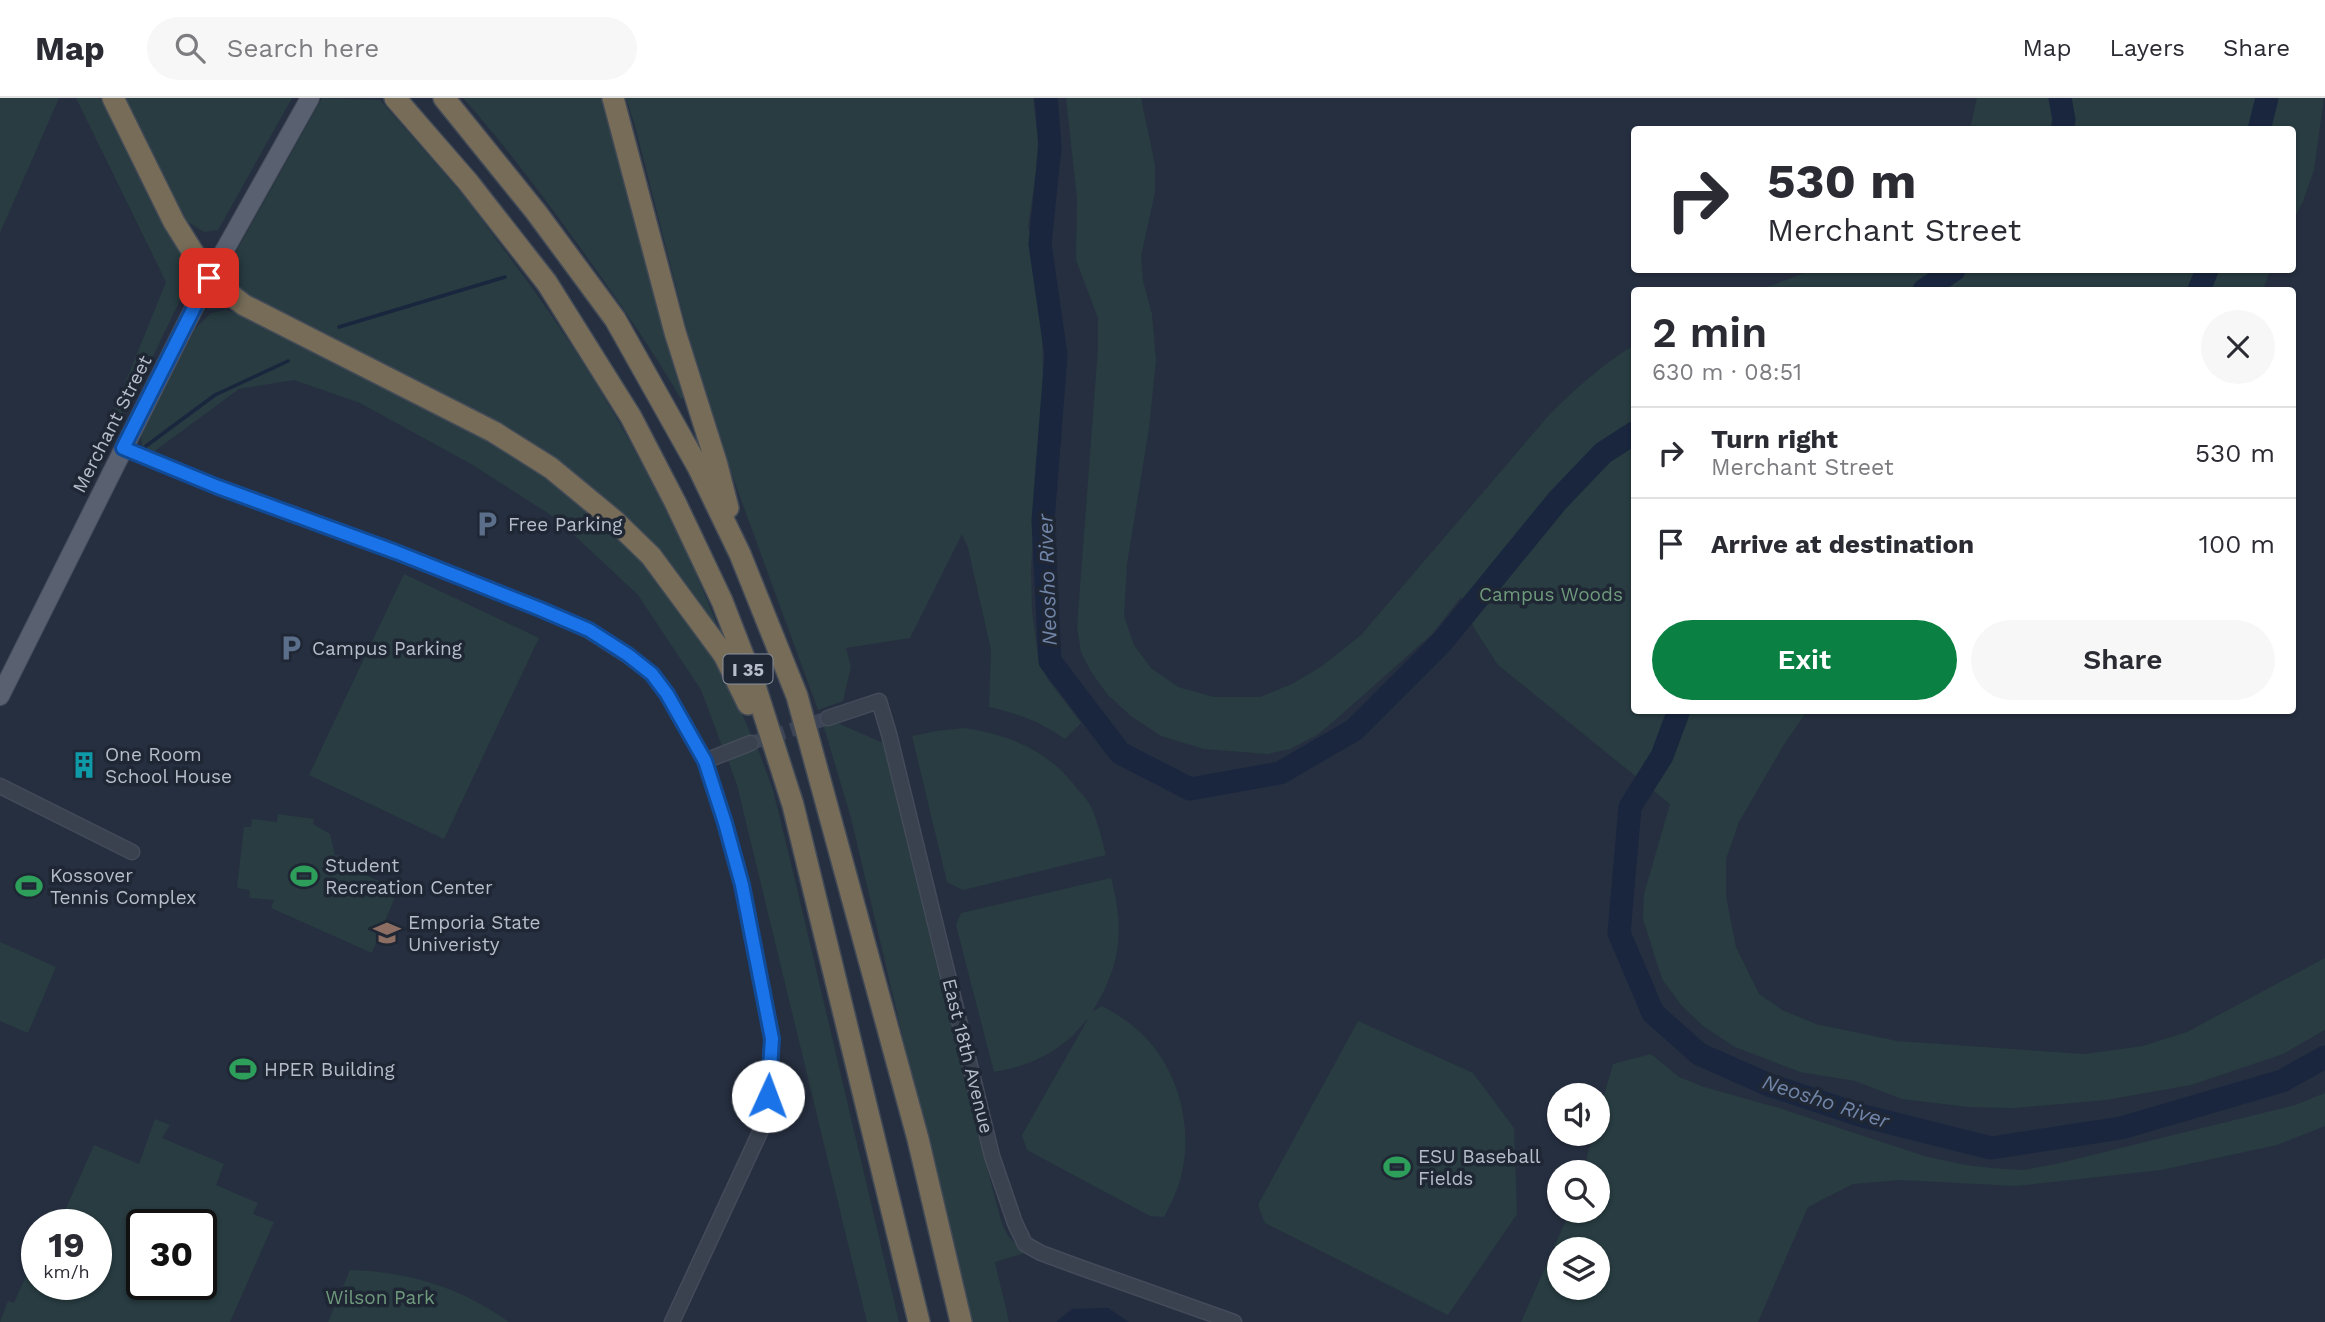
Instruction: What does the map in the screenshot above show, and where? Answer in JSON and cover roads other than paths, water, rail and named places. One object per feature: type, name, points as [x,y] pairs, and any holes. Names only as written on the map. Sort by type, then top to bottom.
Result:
[{"type":"highway","points":[[113,98],[174,222],[209,278],[244,305],[494,432],[551,468],[615,521],[651,556],[724,655],[783,777]]},
{"type":"highway","name":"I 35","points":[[395,98],[468,181],[547,283],[631,417],[722,601],[755,686],[793,804],[919,1322]]},
{"type":"highway","name":"I 35","points":[[444,98],[536,212],[615,319],[698,467],[740,554],[797,696],[918,1139],[961,1322]]},
{"type":"highway","points":[[613,98],[675,332],[718,466],[740,554]]},
{"type":"main road","name":"Merchant Street","points":[[0,696],[209,278],[310,98]]},
{"type":"street","points":[[123,448],[218,487],[419,561],[589,630],[652,674],[667,694],[705,761],[725,823],[742,885],[772,1039],[768,1096],[761,1130],[672,1322]]},
{"type":"street","name":"East 18th Avenue","points":[[828,718],[879,701],[992,1156],[1025,1244],[1066,1262],[1234,1322]]},
{"type":"street","points":[[705,761],[751,743]]},
{"type":"street","points":[[0,786],[132,852]]},
{"type":"water","points":[[1108,1308],[1129,1322],[1056,1322],[1072,1309]]},
{"type":"waterway","name":"Neosho River","points":[[1046,98],[1050,146],[1040,244],[1056,355],[1043,521],[1050,661],[1120,753],[1190,789],[1280,773],[1354,730],[1442,642],[1558,500],[1603,453],[1631,435]]},
{"type":"waterway","name":"Neosho River","points":[[2060,98],[2063,126]]},
{"type":"waterway","name":"Neosho River","points":[[2260,126],[2267,98]]},
{"type":"waterway","name":"Neosho River","points":[[1928,287],[1950,273]]},
{"type":"waterway","name":"Neosho River","points":[[2200,287],[2206,273]]},
{"type":"waterway","points":[[339,327],[505,277]]},
{"type":"waterway","points":[[146,446],[215,395],[288,361]]},
{"type":"waterway","name":"Neosho River","points":[[1678,714],[1662,756],[1630,807],[1619,933],[1653,1013],[1699,1054],[1769,1085],[1863,1116],[1991,1148],[2121,1128],[2282,1081],[2325,1057]]},
{"type":"tunnel","points":[[751,743],[828,718]]},
{"type":"place","name":"Free Parking","points":[[487,524]]},
{"type":"place","name":"Campus Parking","points":[[291,648]]},
{"type":"place","name":"One Room School House","points":[[84,765]]},
{"type":"place","name":"Student Recreation Center","points":[[304,876]]},
{"type":"place","name":"Kossover Tennis Complex","points":[[29,886]]},
{"type":"place","name":"Emporia State Univeristy","points":[[387,933]]},
{"type":"place","name":"HPER Building","points":[[243,1069]]},
{"type":"place","name":"ESU Baseball Fields","points":[[1397,1167]]},
{"type":"park label","name":"Campus Woods","points":[[1551,594]]},
{"type":"park label","name":"Wilson Park","points":[[380,1297]]}]
